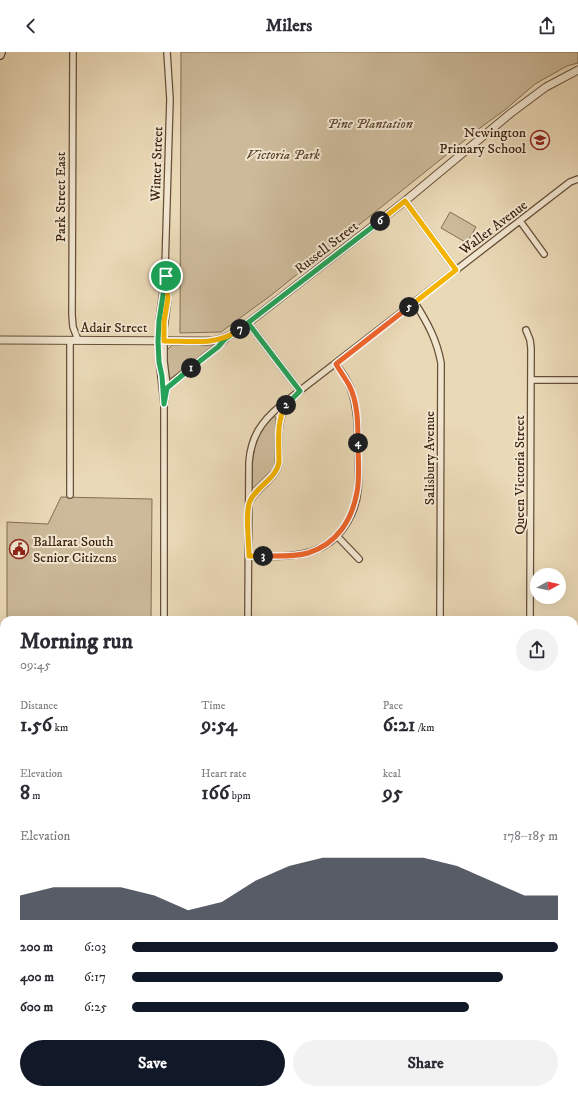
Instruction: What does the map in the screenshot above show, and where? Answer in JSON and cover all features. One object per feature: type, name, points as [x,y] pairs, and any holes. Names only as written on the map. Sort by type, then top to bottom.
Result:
[{"type":"street","name":"Park Street East","points":[[70,495],[74,340],[72,315],[73,52]]},
{"type":"street","name":"Winter Street","points":[[164,616],[164,404],[162,376],[159,362],[168,298],[166,276],[170,99],[167,52]]},
{"type":"street","name":"Russell Street","points":[[167,388],[227,338],[405,201],[538,92],[560,78],[578,70]]},
{"type":"street","name":"Waller Avenue","points":[[248,616],[249,462],[254,440],[265,420],[280,406],[570,182],[578,179]]},
{"type":"street","points":[[405,201],[456,270]]},
{"type":"street","points":[[520,221],[544,254]]},
{"type":"street","name":"Salisbury Avenue","points":[[415,303],[433,334],[438,348],[441,368],[440,616]]},
{"type":"street","points":[[248,323],[300,391]]},
{"type":"street","name":"Queen Victoria Street","points":[[526,330],[531,345],[530,616]]},
{"type":"street","name":"Adair Street","points":[[0,340],[213,341],[227,338]]},
{"type":"street","name":"Winter Street","points":[[161,341],[167,388],[164,404]]},
{"type":"street","points":[[249,556],[289,556],[308,553],[324,546],[337,536],[349,518],[358,491],[358,429],[355,406],[350,386],[336,364]]},
{"type":"street","points":[[531,380],[578,380]]},
{"type":"street","name":"Waller Avenue","points":[[248,506],[254,494],[278,468],[280,418],[284,407],[290,399]]},
{"type":"street","points":[[337,536],[359,559]]},
{"type":"green space","name":"Victoria Park","points":[[181,52],[578,52],[578,63],[567,66],[535,84],[506,109],[480,128],[270,296],[221,332],[180,333]]},
{"type":"green space","points":[[450,212],[476,227],[467,243],[441,228]]},
{"type":"green space","points":[[172,345],[214,346],[171,378],[169,377],[167,350]]},
{"type":"green space","points":[[275,416],[275,467],[253,488],[252,469],[257,441],[264,427],[270,419]]},
{"type":"green space","points":[[61,497],[152,499],[151,616],[7,616],[7,522],[48,524]]},
{"type":"place","name":"Newington Primary School","points":[[540,140]]},
{"type":"place","name":"Ballarat South Senior Citizens","points":[[19,549]]},
{"type":"route","points":[[166,276],[159,321],[158,341],[164,404],[167,388],[172,383],[216,348],[222,341],[230,336],[236,332],[248,323],[300,391],[288,401],[281,414],[278,468],[275,473],[257,490],[248,506],[249,556],[289,556],[308,553],[324,546],[337,536],[349,518],[358,491],[358,429],[355,406],[350,386],[336,364],[456,270],[405,201],[289,292],[248,323],[237,332],[230,336],[216,341],[164,341],[164,322],[168,298],[166,276]]},
{"type":"park label","name":"Pine Plantation","points":[[370,123]]}]
